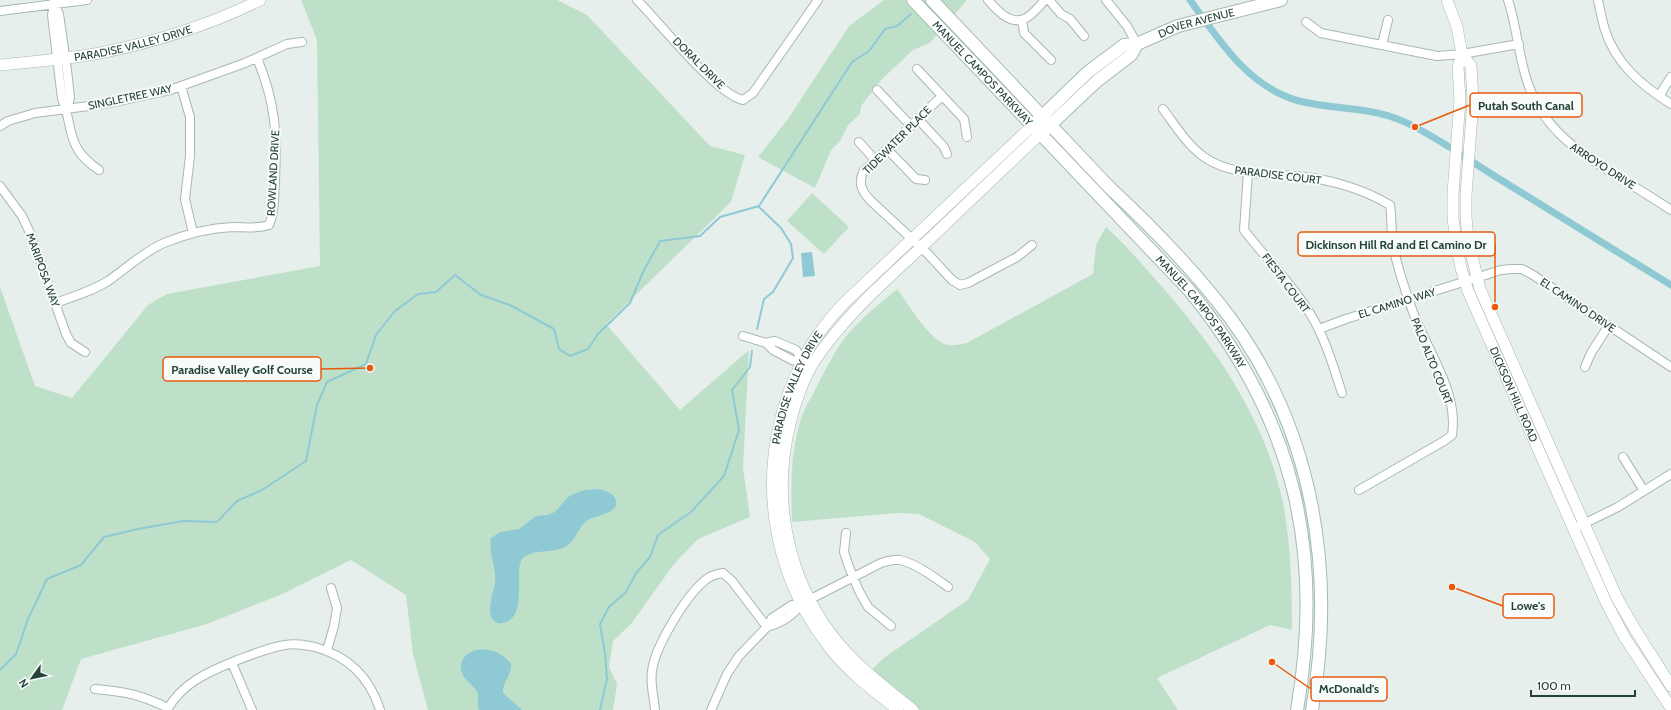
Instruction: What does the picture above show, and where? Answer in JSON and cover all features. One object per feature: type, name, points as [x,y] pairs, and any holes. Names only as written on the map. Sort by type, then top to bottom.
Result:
[{"type":"main road","name":"MANUEL CAMPOS PARKWAY","points":[[913,0],[1183,285],[1204,309],[1237,355],[1254,386],[1270,420],[1289,474],[1299,516],[1305,560],[1307,587],[1306,636],[1304,669],[1297,710]]},
{"type":"main road","name":"MANUEL CAMPOS PARKWAY","points":[[932,0],[1050,125],[1163,241],[1216,300],[1246,342],[1261,367],[1284,414],[1294,441],[1309,493],[1317,532],[1322,585],[1321,639],[1312,710]]},
{"type":"main road","name":"DOVER AVENUE","points":[[1042,116],[1104,59],[1124,45],[1137,44],[1162,32],[1198,20],[1280,0]]},
{"type":"main road","name":"DOVER AVENUE","points":[[1050,125],[1097,81],[1131,55],[1137,44]]},
{"type":"main road","name":"PARADISE VALLEY DRIVE","points":[[1036,130],[1042,116]]},
{"type":"main road","name":"PARADISE VALLEY DRIVE","points":[[1036,130],[1050,125]]},
{"type":"street","points":[[0,11],[54,3],[88,0]]},
{"type":"street","name":"PARADISE VALLEY DRIVE","points":[[0,65],[106,52],[205,24],[260,0]]},
{"type":"street","name":"DORAL DRIVE","points":[[637,0],[708,76],[733,96],[743,100],[753,93],[818,0]]},
{"type":"street","points":[[988,0],[1004,16],[1022,20],[1027,18],[1045,0]]},
{"type":"street","points":[[1049,0],[1062,14],[1070,19],[1084,36]]},
{"type":"street","name":"DICKSON HILL ROAD","points":[[1447,0],[1456,27],[1462,54],[1471,66],[1473,100],[1466,217],[1468,240],[1477,278],[1488,307],[1617,598],[1671,686]]},
{"type":"street","name":"ARROYO DRIVE","points":[[1508,0],[1525,75],[1546,119],[1558,133],[1582,154],[1671,210]]},
{"type":"street","points":[[1598,0],[1605,30],[1617,55],[1634,78],[1671,104]]},
{"type":"street","points":[[1111,2],[1137,44]]},
{"type":"street","points":[[54,3],[60,14],[61,58],[70,98],[67,109],[72,138],[78,151],[86,161],[99,170]]},
{"type":"street","points":[[1022,20],[1024,33],[1051,60]]},
{"type":"street","points":[[1382,45],[1388,20]]},
{"type":"street","points":[[1306,22],[1321,32],[1438,56],[1462,54],[1519,44]]},
{"type":"street","name":"SINGLETREE WAY","points":[[0,126],[22,116],[35,113],[140,97],[181,86],[257,58],[287,44],[302,42]]},
{"type":"street","name":"DICKSON HILL ROAD","points":[[1462,54],[1458,67],[1460,99],[1453,194],[1453,218],[1456,242],[1465,281],[1476,312],[1615,620],[1671,708]]},
{"type":"street","name":"ROWLAND DRIVE","points":[[55,303],[89,291],[101,285],[147,252],[163,244],[193,233],[232,227],[258,228],[269,225],[273,216],[276,142],[275,119],[271,95],[257,58]]},
{"type":"street","points":[[917,69],[964,118],[967,137]]},
{"type":"street","points":[[1659,96],[1671,77]]},
{"type":"street","points":[[181,86],[190,117],[190,156],[185,199],[193,233]]},
{"type":"street","points":[[877,90],[911,126]]},
{"type":"street","name":"TIDEWATER PLACE","points":[[942,96],[863,172],[860,179],[861,186],[870,200],[921,247],[952,280],[960,285],[968,283],[1017,257],[1032,245]]},
{"type":"street","name":"PARADISE COURT","points":[[1163,109],[1187,141],[1204,157],[1219,166],[1234,171],[1305,177],[1326,181],[1370,195],[1390,205],[1393,245],[1409,299]]},
{"type":"street","points":[[918,119],[944,147],[947,154]]},
{"type":"street","name":"PARADISE VALLEY DRIVE","points":[[898,710],[844,665],[822,638],[806,602],[790,549],[783,512],[782,491],[784,454],[791,419],[808,363],[812,343],[827,322],[912,239],[1036,130]]},
{"type":"street","name":"PARADISE VALLEY DRIVE","points":[[808,363],[852,313],[921,247],[1036,130]]},
{"type":"street","points":[[859,142],[875,160]]},
{"type":"street","points":[[887,148],[916,179],[925,180]]},
{"type":"street","name":"FIESTA COURT","points":[[1248,172],[1244,230],[1298,296],[1319,329],[1342,393]]},
{"type":"street","name":"MARIPOSA WAY","points":[[0,186],[11,198],[22,216],[66,334],[71,343],[85,352]]},
{"type":"street","name":"EL CAMINO DRIVE","points":[[1477,278],[1501,270],[1511,269],[1522,270],[1533,275],[1671,367]]},
{"type":"street","name":"EL CAMINO WAY","points":[[1319,329],[1346,319],[1477,278]]},
{"type":"street","name":"PALO ALTO COURT","points":[[1359,490],[1452,435],[1452,410],[1447,392],[1409,299]]},
{"type":"street","points":[[1585,367],[1591,353],[1609,325]]},
{"type":"street","points":[[743,336],[766,342],[776,341],[796,350],[808,363]]},
{"type":"street","points":[[1623,457],[1644,491]]},
{"type":"street","points":[[1573,529],[1618,507],[1671,474]]},
{"type":"street","points":[[846,533],[844,552],[853,578],[868,607],[890,626]]},
{"type":"street","points":[[711,710],[727,674],[739,656],[767,627],[772,618],[792,605],[806,602],[881,563],[891,560],[899,560],[934,577],[948,587]]},
{"type":"street","points":[[655,710],[651,680],[652,669],[660,645],[681,610],[707,578],[714,574],[723,573],[732,581],[767,627]]},
{"type":"street","points":[[327,650],[334,626],[337,608],[331,588]]},
{"type":"street","name":"PARADISE VALLEY DRIVE","points":[[806,602],[850,658],[913,710]]},
{"type":"street","points":[[95,689],[140,695],[167,709],[184,688],[195,680],[269,648],[286,645],[305,645],[327,650],[355,667],[367,681],[376,697],[380,710]]},
{"type":"street","points":[[232,663],[252,710]]},
{"type":"green space","points":[[301,0],[557,0],[587,15],[710,146],[745,155],[731,202],[606,324],[680,410],[749,350],[743,468],[750,517],[698,539],[674,564],[631,624],[613,641],[609,667],[617,684],[613,710],[428,710],[413,654],[406,595],[351,560],[280,595],[207,624],[81,659],[62,710],[0,710],[0,287],[35,386],[72,398],[148,305],[167,294],[320,266],[317,40]]},
{"type":"green space","points":[[884,0],[967,0],[930,43],[913,50],[881,80],[861,106],[860,114],[848,125],[840,141],[831,150],[815,188],[758,157],[788,119],[849,26]]},
{"type":"green space","points":[[812,193],[849,227],[824,254],[787,221]]},
{"type":"green space","points":[[1106,227],[1177,304],[1197,330],[1234,383],[1264,441],[1275,471],[1286,519],[1292,598],[1292,630],[1270,625],[1157,678],[1178,710],[920,710],[872,669],[885,657],[968,600],[990,559],[975,542],[919,514],[898,513],[792,522],[793,457],[797,432],[801,419],[827,367],[844,339],[866,316],[897,289],[920,321],[934,337],[948,345],[967,343],[1093,274],[1096,245]]},
{"type":"water","points":[[812,252],[815,276],[803,277],[801,253]]},
{"type":"water","points":[[600,489],[608,492],[615,498],[615,508],[586,521],[567,546],[533,553],[524,557],[519,569],[519,598],[514,616],[508,621],[502,623],[497,623],[493,620],[491,616],[490,604],[495,583],[495,572],[490,544],[491,538],[500,532],[519,529],[536,516],[547,515],[555,512],[568,497],[576,493],[585,490]]},
{"type":"water","points":[[477,650],[496,652],[511,663],[503,693],[522,710],[479,710],[477,692],[464,677],[461,668],[461,664],[465,656],[472,651]]},
{"type":"waterway","points":[[1190,0],[1212,31],[1236,60],[1265,85],[1281,94],[1299,101],[1370,111],[1399,119],[1447,145],[1671,285]]},
{"type":"waterway","points":[[0,670],[16,654],[28,619],[47,579],[81,565],[104,537],[183,521],[217,522],[237,501],[262,490],[306,461],[317,405],[327,382],[366,364],[376,335],[395,311],[418,294],[436,292],[455,275],[481,295],[510,305],[554,329],[559,349],[570,356],[588,349],[598,334],[630,303],[643,272],[660,241],[700,236],[720,217],[759,206],[852,62],[869,51],[885,29],[897,26],[911,14]]},
{"type":"waterway","points":[[757,329],[764,299],[773,292],[793,258],[791,244],[781,228],[759,207]]},
{"type":"waterway","points":[[600,710],[607,679],[605,653],[600,624],[609,607],[626,592],[636,573],[650,557],[658,535],[691,512],[724,476],[739,430],[732,390],[750,367],[752,351]]},
{"type":"place","name":"Putah South Canal","points":[[1415,127]]},
{"type":"place","name":"Dickinson Hill Rd and El Camino Dr","points":[[1495,307]]},
{"type":"place","name":"Paradise Valley Golf Course","points":[[370,368]]},
{"type":"place","name":"Lowe's","points":[[1452,587]]},
{"type":"place","name":"McDonald's","points":[[1272,662]]}]
